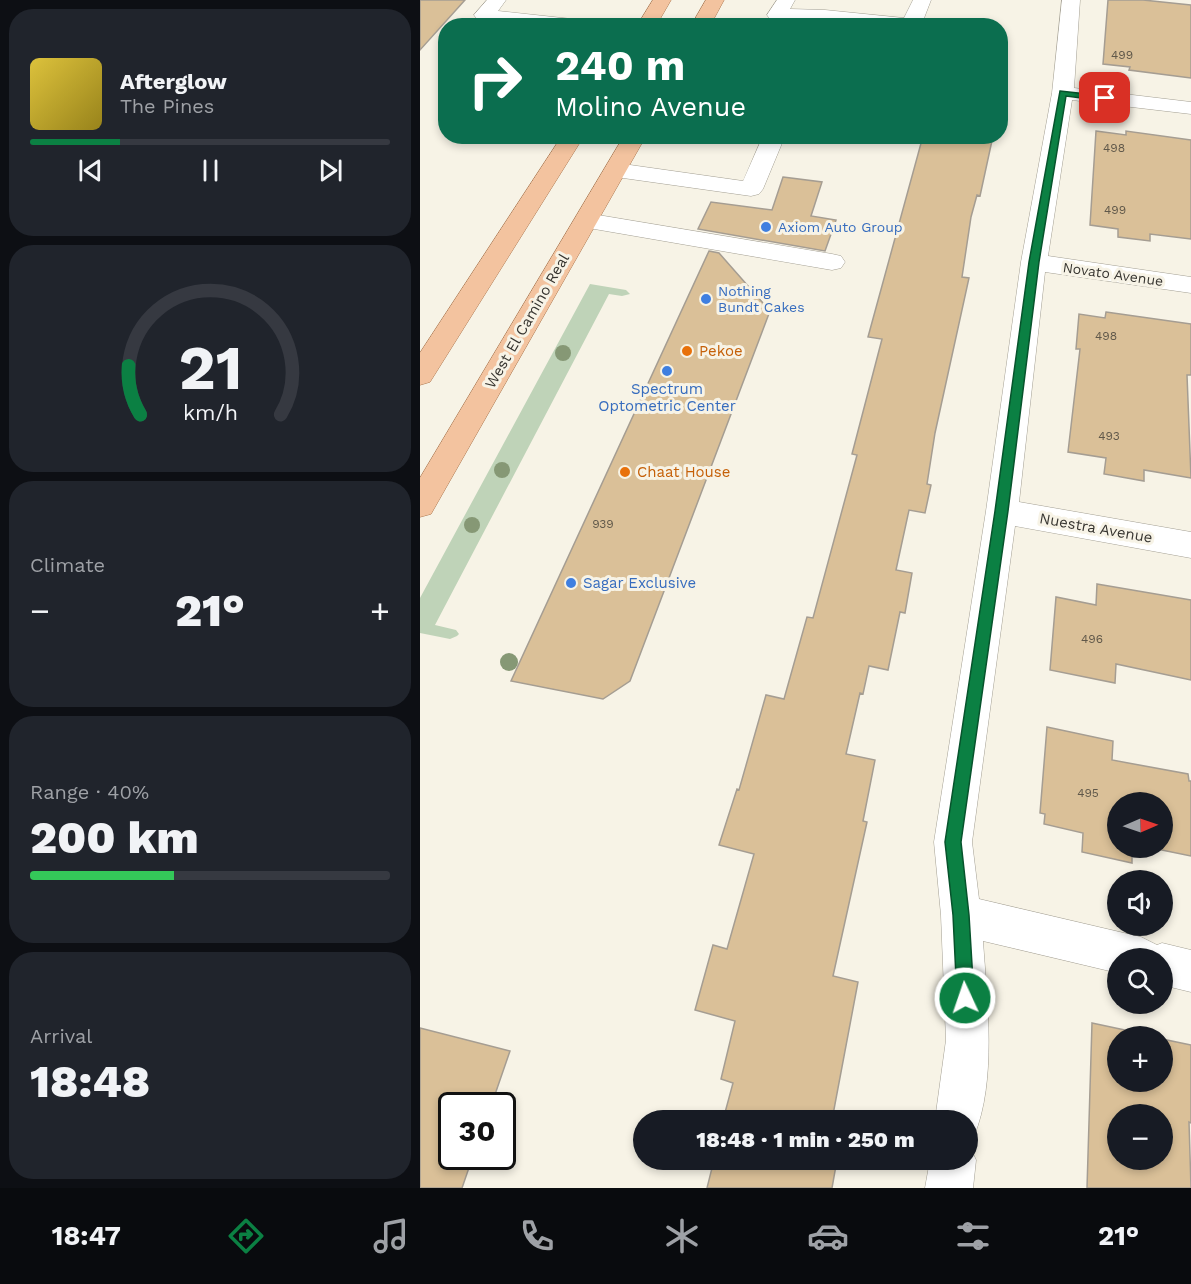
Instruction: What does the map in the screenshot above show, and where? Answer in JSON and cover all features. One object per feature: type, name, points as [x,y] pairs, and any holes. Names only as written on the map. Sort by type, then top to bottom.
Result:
[{"type":"main road","points":[[651,18],[662,0]]},
{"type":"main road","points":[[705,18],[715,0]]},
{"type":"main road","points":[[420,375],[568,144]]},
{"type":"main road","name":"West El Camino Real","points":[[420,505],[631,144]]},
{"type":"street","points":[[497,0],[484,15],[510,18]]},
{"type":"street","points":[[915,18],[922,0]]},
{"type":"street","points":[[959,1110],[968,1040],[961,915],[953,842],[1002,511],[1034,262],[1063,93],[1071,0]]},
{"type":"street","points":[[782,8],[845,18]]},
{"type":"street","points":[[1063,93],[1191,108]]},
{"type":"street","points":[[616,170],[752,189],[771,144]]},
{"type":"street","points":[[586,221],[832,262]]},
{"type":"street","name":"Novato Avenue","points":[[1034,262],[1191,285]]},
{"type":"street","name":"Nuestra Avenue","points":[[1002,511],[1191,545]]},
{"type":"street","points":[[961,915],[1107,950]]},
{"type":"street","points":[[1173,966],[1191,970]]},
{"type":"street","points":[[950,1188],[952,1170]]},
{"type":"green space","points":[[590,284],[626,290],[630,294],[622,296],[609,294],[435,625],[456,630],[459,634],[450,639],[420,633],[420,598]]},
{"type":"building","points":[[420,0],[465,0],[449,18],[438,18],[438,30],[420,50]]},
{"type":"building","points":[[1108,0],[1143,0],[1191,5],[1191,78],[1129,70],[1130,67],[1103,64]]},
{"type":"building","points":[[1096,131],[1126,135],[1126,131],[1191,140],[1191,239],[1150,234],[1150,241],[1118,237],[1118,229],[1090,225]]},
{"type":"building","points":[[921,144],[991,144],[980,196],[977,195],[971,217],[962,277],[969,278],[935,433],[927,484],[931,485],[925,513],[909,510],[896,570],[912,573],[905,613],[900,612],[888,670],[869,666],[863,694],[860,693],[846,754],[875,760],[863,821],[867,822],[833,976],[858,982],[834,1110],[726,1110],[733,1083],[721,1079],[735,1021],[695,1010],[713,945],[727,949],[754,854],[719,845],[737,789],[739,790],[766,695],[784,699],[807,617],[813,618],[857,455],[852,454],[882,339],[868,337]]},
{"type":"building","name":"Axiom Auto Group","points":[[783,177],[822,182],[811,216],[836,220],[825,251],[698,229],[711,202],[772,210]]},
{"type":"building","points":[[709,251],[719,253],[770,311],[630,681],[603,699],[511,681]]},
{"type":"building","points":[[1106,312],[1191,324],[1191,375],[1187,375],[1191,478],[1144,470],[1144,481],[1104,474],[1106,458],[1068,452],[1080,349],[1076,349],[1079,314],[1105,318]]},
{"type":"building","points":[[1097,584],[1191,600],[1191,680],[1116,664],[1115,683],[1050,670],[1056,597],[1096,605]]},
{"type":"building","points":[[1047,727],[1113,741],[1112,760],[1188,774],[1189,781],[1191,781],[1191,856],[1173,852],[1173,792],[1107,792],[1107,858],[1082,852],[1083,833],[1044,824],[1045,814],[1040,813]]},
{"type":"building","points":[[1109,858],[1132,858],[1132,863]]},
{"type":"building","points":[[1092,1023],[1107,1026],[1107,1092],[1173,1092],[1173,1041],[1191,1045],[1191,1123],[1189,1122],[1191,1188],[1087,1188]]},
{"type":"building","points":[[420,1028],[510,1051],[496,1092],[438,1092],[438,1170],[468,1170],[462,1188],[420,1188]]},
{"type":"building","points":[[712,1170],[835,1170],[832,1188],[707,1188]]},
{"type":"place","name":"Axiom Auto Group","points":[[766,227]]},
{"type":"place","name":"Nothing Bundt Cakes","points":[[706,299]]},
{"type":"place","name":"Pekoe","points":[[687,351]]},
{"type":"place","name":"Spectrum Optometric Center","points":[[667,371]]},
{"type":"place","name":"Chaat House","points":[[625,472]]},
{"type":"place","name":"Sagar Exclusive","points":[[571,583]]},
{"type":"route","points":[[965,998],[961,915],[953,842],[1002,511],[1034,262],[1063,93],[1105,98]]}]
